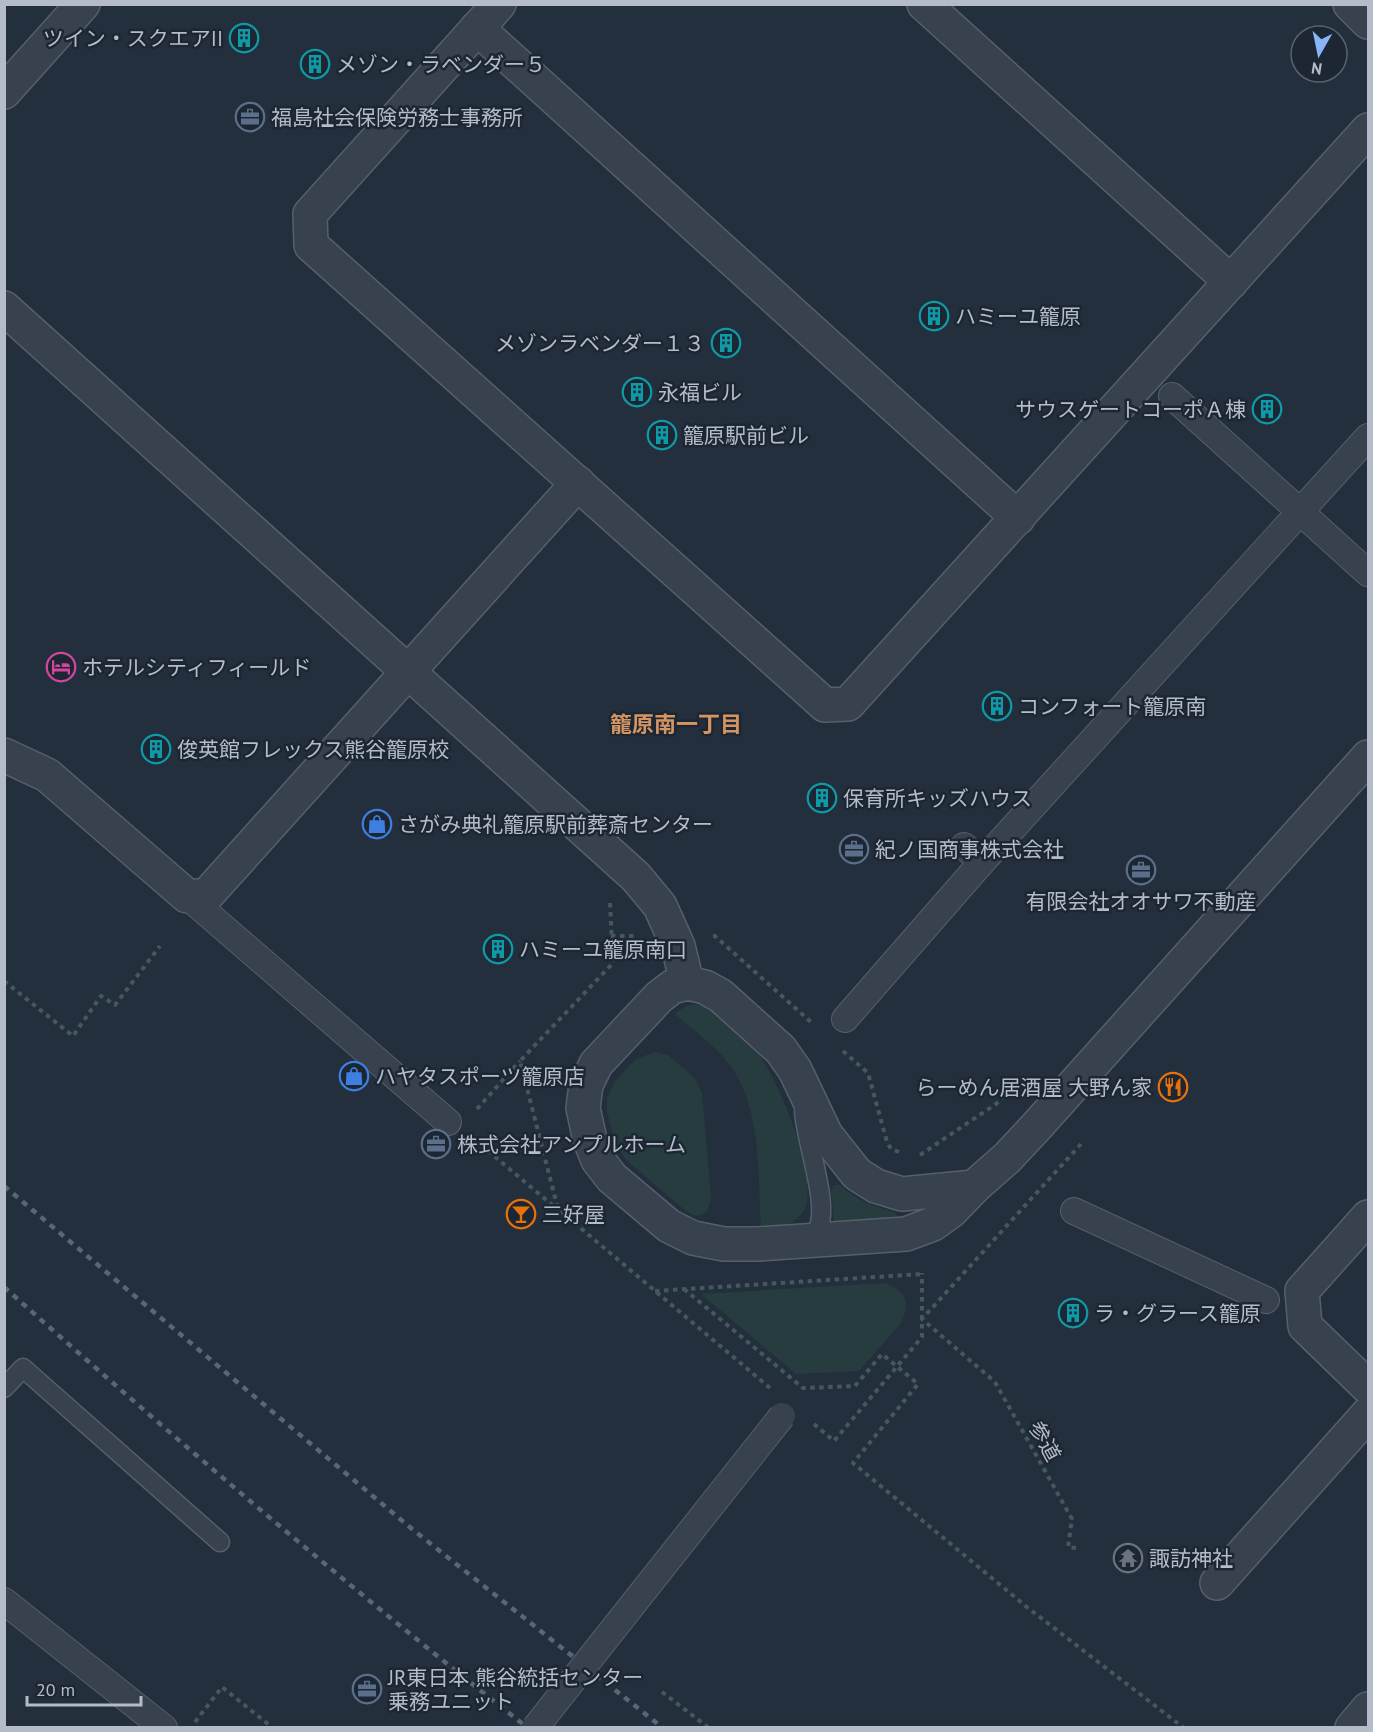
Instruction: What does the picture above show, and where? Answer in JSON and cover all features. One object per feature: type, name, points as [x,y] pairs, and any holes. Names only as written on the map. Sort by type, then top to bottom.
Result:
[{"type":"street","points":[[4,92],[83,4]]},
{"type":"street","points":[[499,4],[310,214],[311,245],[825,705],[848,704],[1368,130]]},
{"type":"street","points":[[924,4],[1232,282]]},
{"type":"street","points":[[1350,4],[1368,22]]},
{"type":"street","points":[[477,28],[1018,518]]},
{"type":"street","points":[[4,308],[407,674],[636,877],[660,906],[678,946],[687,983]]},
{"type":"street","points":[[1172,396],[1368,573]]},
{"type":"street","points":[[845,1019],[973,854],[1301,512],[1368,437]]},
{"type":"street","points":[[188,896],[206,896],[578,483]]},
{"type":"street","points":[[4,755],[47,775],[454,1124]]},
{"type":"street","points":[[974,1187],[902,1194],[876,1186],[857,1173],[826,1135],[795,1070],[781,1050],[721,996],[705,987],[687,983],[672,987],[659,997],[596,1064],[586,1085],[583,1108],[590,1140],[598,1160],[612,1178],[669,1226],[693,1238],[724,1244],[807,1240],[906,1234],[933,1224],[951,1211],[1036,1127],[1368,757]]},
{"type":"street","points":[[1074,1211],[1266,1300]]},
{"type":"street","points":[[1368,1216],[1302,1291],[1305,1326],[1368,1387]]},
{"type":"street","points":[[1217,1583],[1368,1414]]},
{"type":"street","points":[[535,1728],[782,1416]]},
{"type":"street","points":[[4,1601],[164,1728]]},
{"type":"street","points":[[1352,1728],[1368,1709]]},
{"type":"lane","points":[[804,1092],[804,1124],[818,1181],[820,1220],[817,1231],[807,1240]]},
{"type":"lane","points":[[4,1388],[23,1368],[220,1542]]},
{"type":"path","points":[[4,981],[73,1036],[100,996],[115,1005],[160,946]]},
{"type":"path","points":[[520,1061],[454,1124],[558,1209]]},
{"type":"path","points":[[918,1157],[996,1104],[1016,1084]]},
{"type":"path","points":[[922,1319],[1081,1144]]},
{"type":"path","points":[[824,1433],[834,1441],[922,1337],[922,1265]]},
{"type":"path","points":[[655,1291],[922,1274]]},
{"type":"path","points":[[684,1289],[803,1388],[855,1386],[882,1354],[918,1384],[852,1463],[1028,1608],[1184,1728]]},
{"type":"path","name":"参道","points":[[922,1319],[994,1382],[1072,1519],[1068,1547],[1076,1548]]},
{"type":"path","points":[[701,1331],[773,1391]]},
{"type":"path","points":[[191,1728],[222,1687],[273,1728]]},
{"type":"path","points":[[662,1692],[709,1728]]},
{"type":"green space","points":[[696,1004],[722,1018],[754,1049],[768,1069],[787,1109],[803,1157],[807,1179],[807,1198],[803,1212],[790,1223],[761,1229],[756,1143],[748,1100],[729,1064],[675,1014],[685,1006]]},
{"type":"green space","points":[[655,1052],[668,1055],[694,1077],[702,1093],[711,1196],[707,1210],[701,1215],[692,1215],[687,1212],[625,1159],[615,1142],[607,1112],[607,1098],[615,1081],[636,1059]]},
{"type":"green space","points":[[834,1185],[840,1185],[852,1195],[866,1202],[895,1212],[897,1216],[894,1219],[834,1222],[831,1190]]},
{"type":"green space","points":[[885,1283],[898,1289],[905,1298],[904,1316],[901,1323],[859,1371],[796,1374],[701,1294]]},
{"type":"railway","points":[[4,1186],[412,1529],[663,1728]]},
{"type":"railway","points":[[4,1287],[263,1512],[528,1728]]},
{"type":"place","name":"ツイン・スクエアII","points":[[244,38]]},
{"type":"place","name":"メゾン・ラベンダー５","points":[[315,64]]},
{"type":"place","name":"福島社会保険労務士事務所","points":[[250,117]]},
{"type":"place","name":"ハミーユ籠原","points":[[934,316]]},
{"type":"place","name":"メゾンラベンダー１３","points":[[726,343]]},
{"type":"place","name":"永福ビル","points":[[637,392]]},
{"type":"place","name":"サウスゲートコーポＡ棟","points":[[1267,409]]},
{"type":"place","name":"籠原駅前ビル","points":[[662,435]]},
{"type":"place","name":"ホテルシティフィールド","points":[[61,667]]},
{"type":"place","name":"コンフォート籠原南","points":[[997,706]]},
{"type":"place","name":"俊英館フレックス熊谷籠原校","points":[[156,749]]},
{"type":"place","name":"保育所キッズハウス","points":[[822,798]]},
{"type":"place","name":"さがみ典礼籠原駅前葬斎センター","points":[[377,824]]},
{"type":"place","name":"紀ノ国商事株式会社","points":[[854,849]]},
{"type":"place","name":"有限会社オオサワ不動産","points":[[1141,870]]},
{"type":"place","name":"ハミーユ籠原南口","points":[[498,949]]},
{"type":"place","name":"ハヤタスポーツ籠原店","points":[[354,1076]]},
{"type":"place","name":"らーめん居酒屋 大野ん家","points":[[1173,1087]]},
{"type":"place","name":"株式会社アンプルホーム","points":[[436,1144]]},
{"type":"place","name":"三好屋","points":[[521,1214]]},
{"type":"place","name":"ラ・グラース籠原","points":[[1073,1313]]},
{"type":"place","name":"諏訪神社","points":[[1128,1558]]},
{"type":"place","name":"JR東日本 熊谷統括センター 乗務ユニット","points":[[367,1689]]},
{"type":"district","name":"籠原南一丁目","points":[[676,724]]}]
